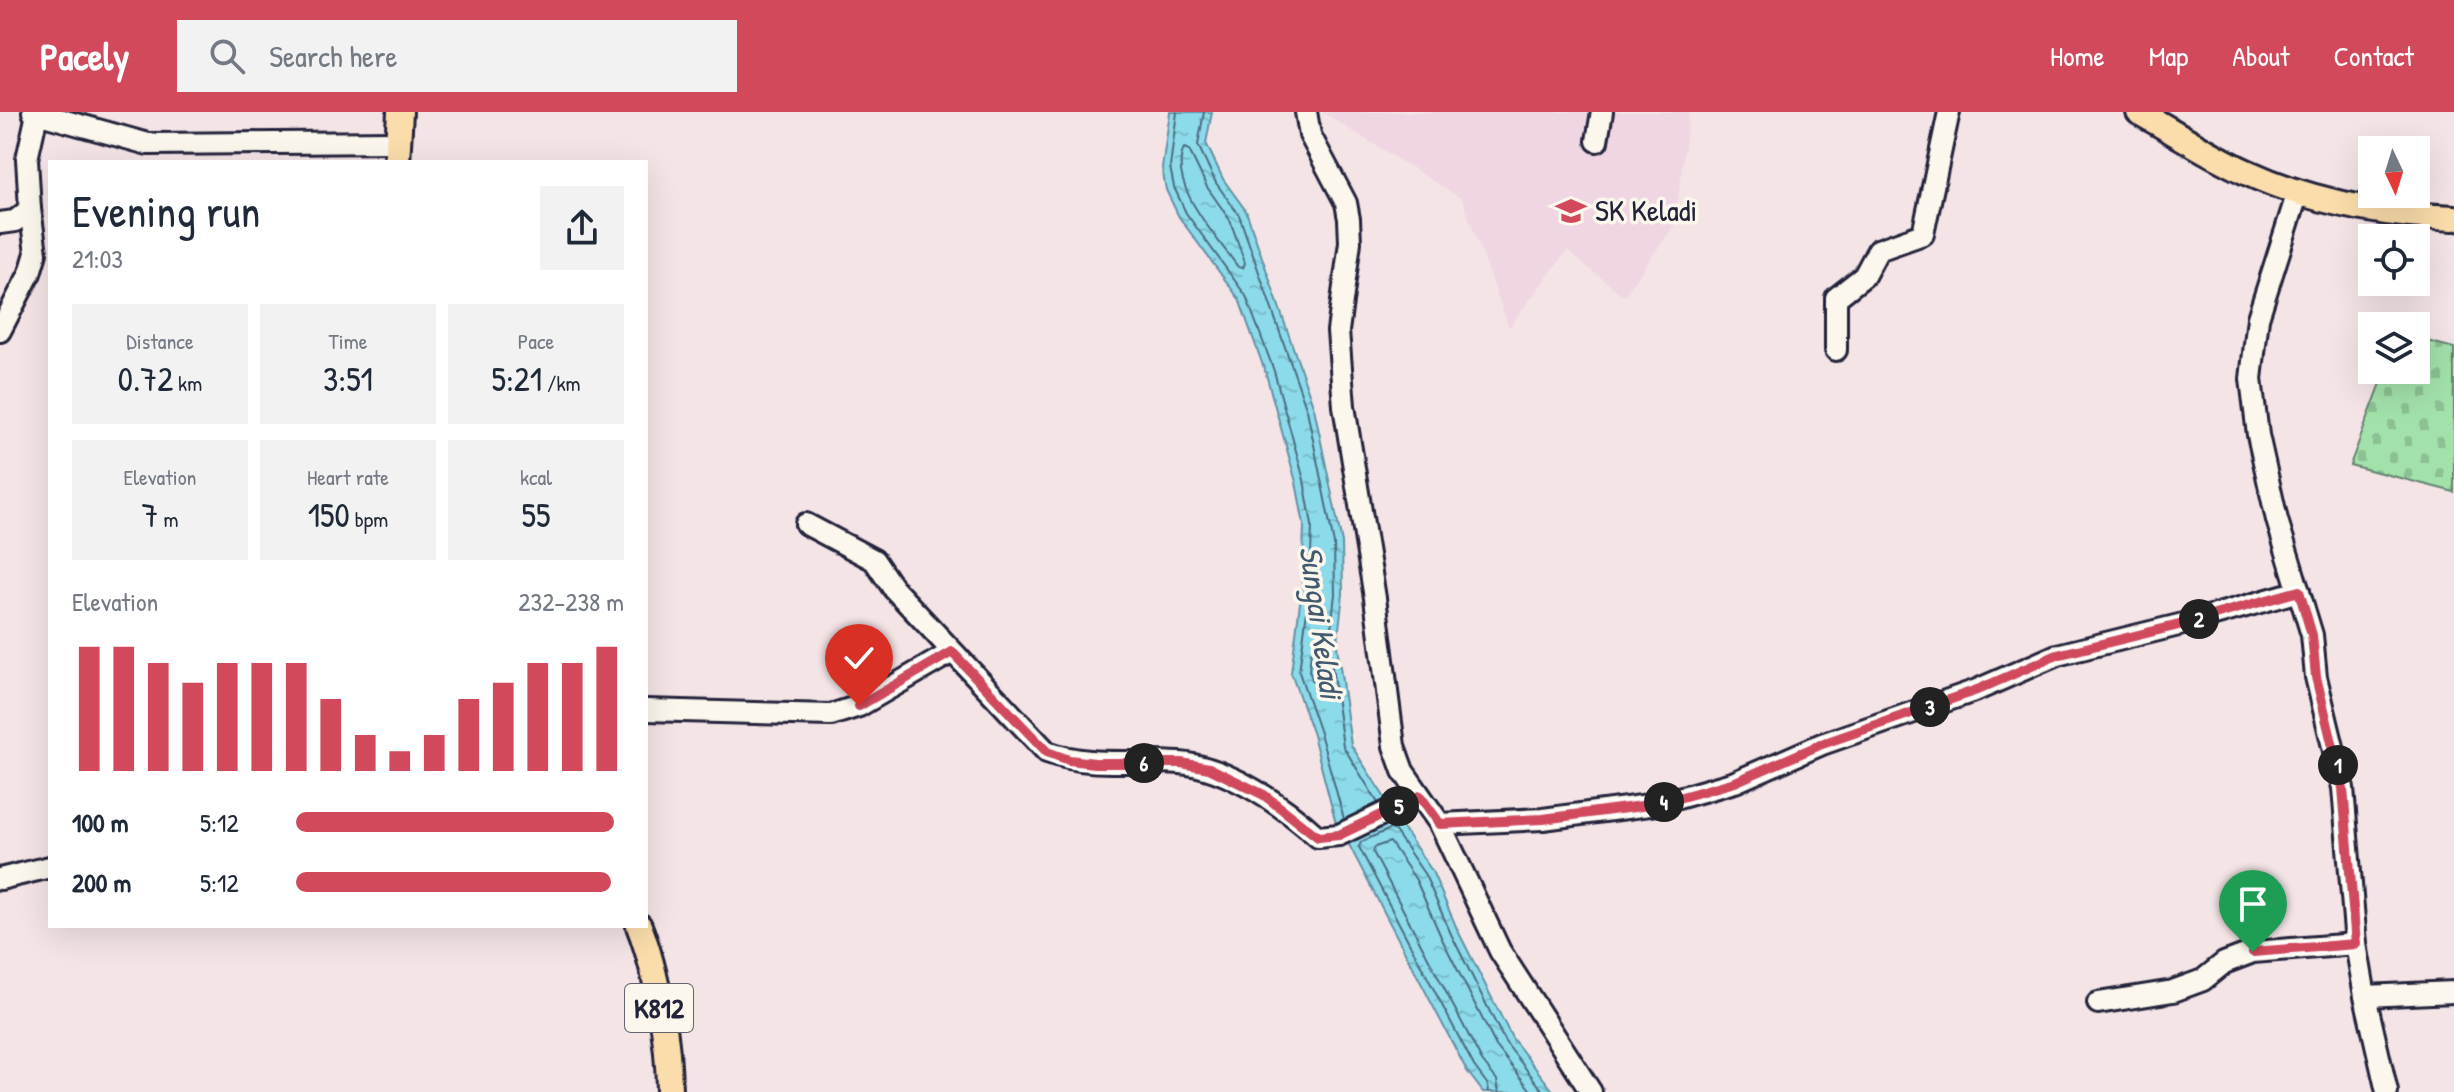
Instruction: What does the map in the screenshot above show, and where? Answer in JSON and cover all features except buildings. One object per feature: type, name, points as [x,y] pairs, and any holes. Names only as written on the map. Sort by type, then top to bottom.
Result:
[{"type":"main road","points":[[397,152],[400,112]]},
{"type":"main road","points":[[2139,112],[2246,171],[2298,192],[2358,207],[2418,217],[2454,218]]},
{"type":"main road","name":"K812","points":[[640,928],[654,972],[669,1092]]},
{"type":"street","points":[[1306,112],[1310,135],[1346,203],[1349,219],[1350,242],[1338,331],[1344,406],[1375,598],[1394,746],[1403,771],[1440,824],[1500,951],[1591,1092]]},
{"type":"street","points":[[1597,141],[1602,112]]},
{"type":"street","points":[[1836,350],[1836,298],[1864,276],[1878,250],[1923,234],[1949,112]]},
{"type":"street","points":[[0,331],[30,273],[36,253],[27,159],[35,113],[148,144],[397,152]]},
{"type":"street","points":[[2298,192],[2258,318],[2251,379],[2258,435],[2277,520],[2312,635],[2316,677],[2343,788],[2356,944],[2387,1092]]},
{"type":"street","points":[[0,223],[15,221],[30,209]]},
{"type":"street","points":[[806,524],[874,560],[893,588],[1047,752],[1069,760],[1095,763],[1181,763],[1209,768],[1264,795],[1318,837],[1339,835],[1420,796]]},
{"type":"street","points":[[1440,824],[1543,819],[1657,804],[1735,782],[1822,744],[1977,690],[2057,655],[2299,591]]},
{"type":"street","points":[[648,710],[831,715],[859,706],[952,652]]},
{"type":"street","points":[[0,879],[48,867]]},
{"type":"street","points":[[2098,1003],[2173,991],[2203,980],[2224,963],[2253,952],[2356,944]]},
{"type":"street","points":[[2365,996],[2454,992]]},
{"type":"shaded area","name":"SK Keladi","points":[[1322,112],[1689,112],[1675,224],[1624,296],[1567,251],[1509,327],[1462,199]]},
{"type":"green space","points":[[2430,342],[2454,348],[2454,492],[2350,465],[2381,384],[2430,384]]},
{"type":"water","name":"Sungai Keladi","points":[[1170,112],[1212,112],[1206,143],[1223,179],[1246,211],[1314,408],[1342,543],[1343,594],[1337,646],[1351,745],[1392,809],[1339,835],[1313,735],[1291,673],[1302,587],[1304,525],[1296,482],[1266,374],[1239,299],[1179,217],[1166,190],[1162,168]]},
{"type":"water","points":[[1396,818],[1432,871],[1458,931],[1512,1038],[1554,1092],[1483,1092],[1467,1071],[1346,839]]},
{"type":"place","name":"SK Keladi","points":[[1571,211]]},
{"type":"route","points":[[859,706],[952,652],[1047,752],[1069,760],[1095,763],[1181,763],[1209,768],[1264,795],[1318,837],[1339,835],[1420,796],[1440,824],[1543,819],[1657,804],[1735,782],[1822,744],[1977,690],[2057,655],[2299,591],[2312,635],[2316,677],[2343,788],[2356,944],[2253,952]]}]
